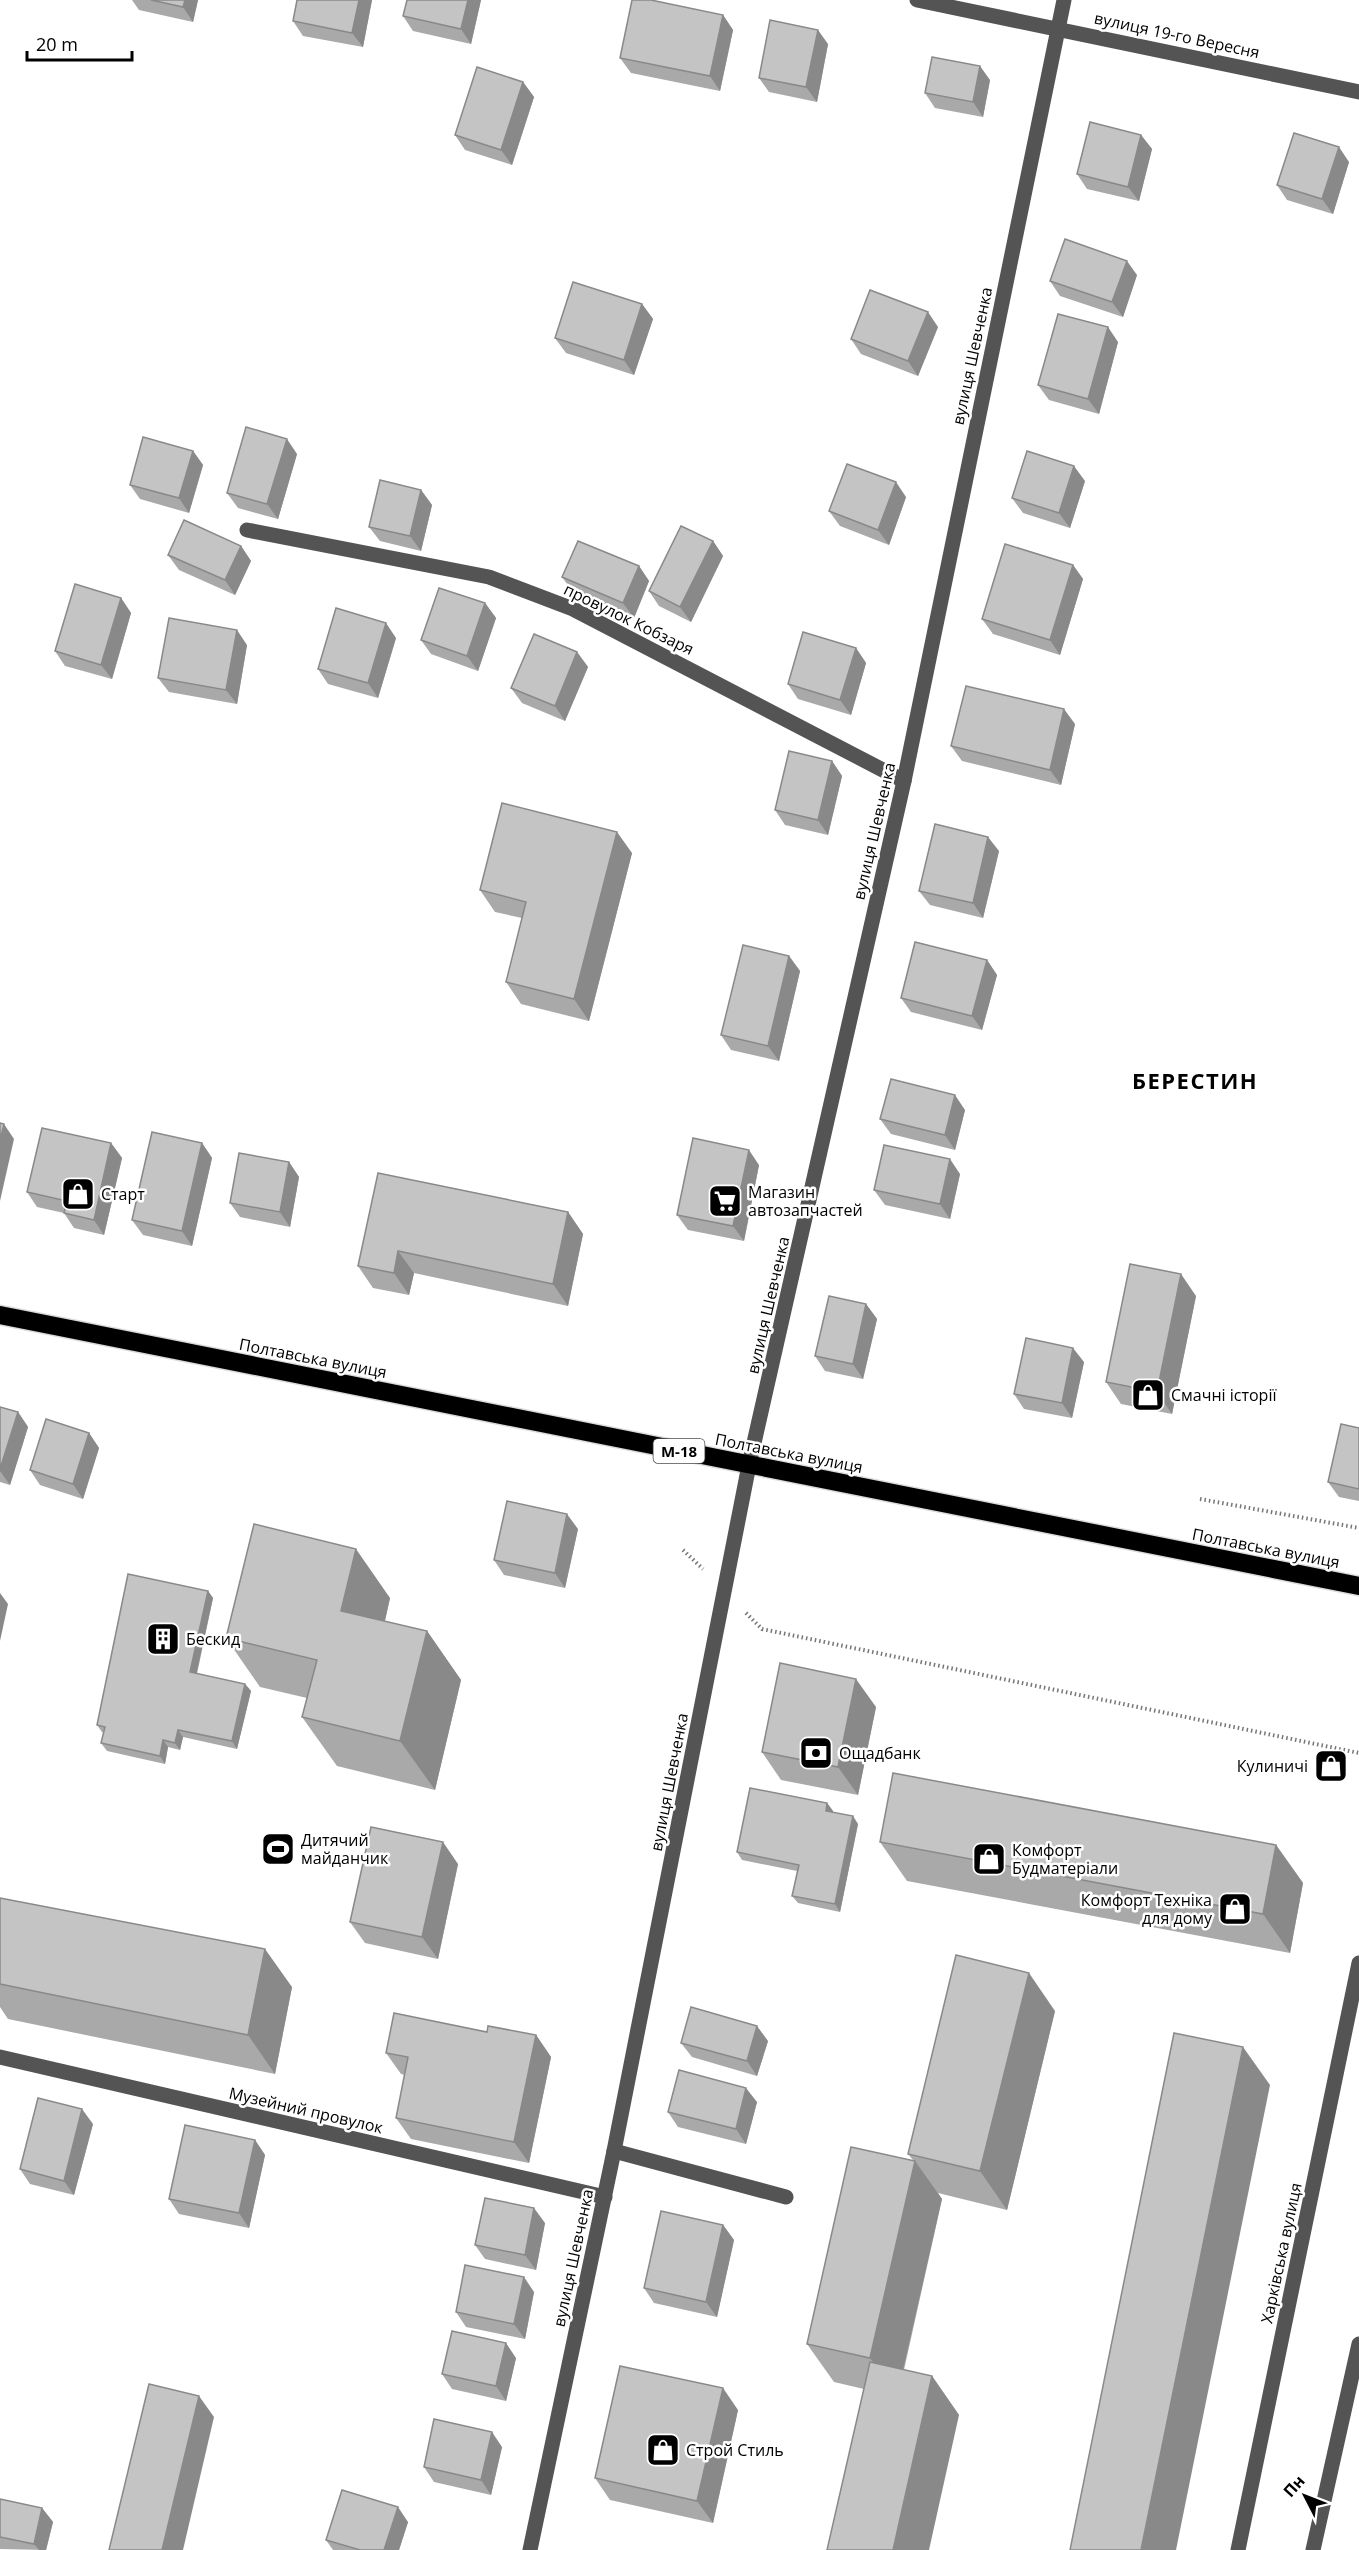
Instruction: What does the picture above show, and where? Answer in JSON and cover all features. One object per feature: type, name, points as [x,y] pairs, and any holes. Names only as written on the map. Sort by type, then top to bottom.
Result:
[{"type":"highway","name":"Полтавська вулиця","points":[[0,1315],[1359,1586]]},
{"type":"street","name":"вулиця 19-го Вересня","points":[[917,0],[1359,92]]},
{"type":"street","name":"вулиця Шевченка","points":[[530,2550],[605,2197],[749,1465],[904,781],[1064,0]]},
{"type":"street","name":"провулок Кобзаря","points":[[247,530],[489,577],[562,605],[904,781]]},
{"type":"street","name":"Харківська вулиця","points":[[1238,2550],[1359,1963]]},
{"type":"street","name":"Музейний провулок","points":[[0,2057],[605,2197]]},
{"type":"street","points":[[614,2151],[786,2197]]},
{"type":"street","points":[[1313,2550],[1359,2344]]},
{"type":"path","points":[[1200,1499],[1359,1528]]},
{"type":"path","points":[[683,1550],[762,1629],[1359,1753]]},
{"type":"building","points":[[151,0],[185,0],[183,7]]},
{"type":"building","points":[[297,0],[359,0],[352,33],[293,21]]},
{"type":"building","points":[[407,0],[468,0],[461,29],[403,16]]},
{"type":"building","points":[[632,0],[651,0],[723,15],[710,76],[620,58]]},
{"type":"building","points":[[770,20],[818,30],[806,87],[759,78]]},
{"type":"building","points":[[932,57],[980,66],[973,102],[925,93]]},
{"type":"building","points":[[477,67],[523,82],[501,150],[455,135]]},
{"type":"building","points":[[1090,122],[1141,135],[1128,187],[1077,174]]},
{"type":"building","points":[[1294,133],[1339,147],[1322,199],[1277,185]]},
{"type":"building","points":[[1065,239],[1127,261],[1112,302],[1050,281]]},
{"type":"building","points":[[573,282],[642,304],[624,360],[555,338]]},
{"type":"building","points":[[870,290],[928,312],[908,361],[851,339]]},
{"type":"building","points":[[1058,314],[1108,327],[1088,399],[1038,385]]},
{"type":"building","points":[[246,427],[287,439],[267,504],[227,493]]},
{"type":"building","points":[[143,437],[193,451],[179,498],[130,485]]},
{"type":"building","points":[[1027,451],[1074,466],[1059,513],[1012,498]]},
{"type":"building","points":[[847,464],[896,482],[878,530],[829,511]]},
{"type":"building","points":[[380,480],[421,490],[410,536],[369,527]]},
{"type":"building","points":[[184,520],[241,546],[225,580],[168,555]]},
{"type":"building","points":[[681,526],[713,541],[680,607],[649,591]]},
{"type":"building","points":[[578,541],[639,566],[623,603],[562,577]]},
{"type":"building","points":[[1005,544],[1073,565],[1050,640],[982,619]]},
{"type":"building","points":[[75,584],[121,598],[101,665],[55,651]]},
{"type":"building","points":[[439,588],[485,603],[467,656],[421,640]]},
{"type":"building","points":[[336,608],[386,623],[368,683],[318,669]]},
{"type":"building","points":[[169,618],[237,630],[226,690],[158,678]]},
{"type":"building","points":[[803,632],[856,648],[840,700],[788,684]]},
{"type":"building","points":[[534,634],[577,652],[555,706],[511,688]]},
{"type":"building","points":[[966,686],[1064,709],[1050,770],[951,746]]},
{"type":"building","points":[[789,751],[832,761],[818,820],[775,810]]},
{"type":"building","points":[[502,803],[617,832],[574,999],[506,982],[526,902],[480,890]]},
{"type":"building","points":[[935,824],[988,837],[973,903],[919,891]]},
{"type":"building","points":[[915,942],[987,960],[972,1016],[901,998]]},
{"type":"building","points":[[743,945],[789,956],[768,1046],[721,1035]]},
{"type":"building","points":[[891,1079],[955,1095],[945,1135],[880,1119]]},
{"type":"building","points":[[0,1123],[4,1124],[0,1140]]},
{"type":"building","points":[[42,1128],[111,1143],[94,1220],[64,1213],[67,1201],[27,1192]]},
{"type":"building","points":[[152,1132],[202,1143],[182,1231],[132,1220]]},
{"type":"building","points":[[693,1138],[749,1150],[733,1226],[677,1215]]},
{"type":"building","points":[[884,1145],[950,1159],[940,1204],[874,1190]]},
{"type":"building","points":[[239,1153],[289,1162],[280,1212],[230,1203]]},
{"type":"building","points":[[378,1173],[568,1212],[553,1284],[398,1251],[394,1273],[358,1266]]},
{"type":"building","points":[[1130,1264],[1181,1274],[1157,1392],[1106,1382]]},
{"type":"building","points":[[829,1296],[866,1304],[853,1364],[815,1356]]},
{"type":"building","points":[[1026,1338],[1073,1348],[1062,1403],[1014,1394]]},
{"type":"building","points":[[0,1407],[18,1412],[0,1469]]},
{"type":"building","points":[[46,1419],[89,1433],[73,1484],[30,1470]]},
{"type":"building","points":[[1341,1424],[1359,1428],[1359,1489],[1328,1482]]},
{"type":"building","points":[[507,1501],[567,1514],[555,1573],[494,1560]]},
{"type":"building","points":[[254,1524],[356,1549],[341,1611],[427,1631],[400,1741],[302,1717],[317,1660],[226,1638]]},
{"type":"building","name":"Бескид","points":[[128,1574],[208,1591],[190,1672],[245,1684],[232,1741],[178,1730],[175,1743],[163,1740],[160,1756],[101,1743],[105,1727],[97,1725]]},
{"type":"building","points":[[780,1663],[856,1679],[838,1767],[762,1752]]},
{"type":"building","points":[[893,1773],[1276,1845],[1263,1914],[880,1842]]},
{"type":"building","points":[[750,1788],[827,1803],[826,1811],[853,1816],[835,1904],[792,1896],[799,1865],[737,1852]]},
{"type":"building","points":[[371,1827],[443,1842],[422,1937],[350,1922]]},
{"type":"building","points":[[0,1898],[265,1949],[248,2035],[0,1984]]},
{"type":"building","points":[[956,1955],[1029,1973],[980,2171],[908,2154]]},
{"type":"building","points":[[691,2007],[757,2026],[747,2061],[681,2043]]},
{"type":"building","points":[[394,2013],[487,2032],[488,2026],[536,2035],[514,2142],[396,2118],[408,2057],[386,2053]]},
{"type":"building","points":[[1174,2033],[1243,2047],[1141,2550],[1070,2550]]},
{"type":"building","points":[[679,2070],[746,2088],[736,2129],[668,2112]]},
{"type":"building","points":[[38,2098],[82,2109],[64,2181],[20,2169]]},
{"type":"building","points":[[185,2125],[255,2140],[239,2213],[169,2199]]},
{"type":"building","points":[[851,2147],[915,2161],[870,2358],[807,2344]]},
{"type":"building","points":[[485,2198],[534,2208],[525,2255],[475,2245]]},
{"type":"building","points":[[661,2211],[723,2225],[706,2302],[644,2288]]},
{"type":"building","points":[[465,2265],[524,2277],[514,2324],[456,2312]]},
{"type":"building","points":[[452,2331],[506,2343],[496,2386],[442,2374]]},
{"type":"building","points":[[870,2362],[932,2376],[893,2550],[827,2550]]},
{"type":"building","points":[[620,2366],[723,2388],[697,2501],[595,2478]]},
{"type":"building","points":[[149,2384],[199,2396],[162,2550],[109,2550]]},
{"type":"building","points":[[434,2419],[492,2432],[481,2480],[424,2467]]},
{"type":"building","points":[[342,2490],[398,2507],[384,2550],[360,2550],[326,2540]]},
{"type":"building","points":[[0,2499],[42,2508],[34,2544],[0,2537]]},
{"type":"place","name":"Старт","points":[[78,1194]]},
{"type":"place","name":"Магазин автозапчастей","points":[[725,1201]]},
{"type":"place","name":"Смачні історії","points":[[1148,1395]]},
{"type":"place","name":"Бескид","points":[[163,1639]]},
{"type":"place","name":"Ощадбанк","points":[[816,1753]]},
{"type":"place","name":"Кулиничі","points":[[1331,1766]]},
{"type":"place","name":"Дитячий майданчик","points":[[278,1849]]},
{"type":"place","name":"Комфорт Будматеріали","points":[[989,1859]]},
{"type":"place","name":"Комфорт Техніка для дому","points":[[1235,1909]]},
{"type":"place","name":"Строй Стиль","points":[[663,2450]]},
{"type":"district","name":"БЕРЕСТИН","points":[[1195,1080]]}]
